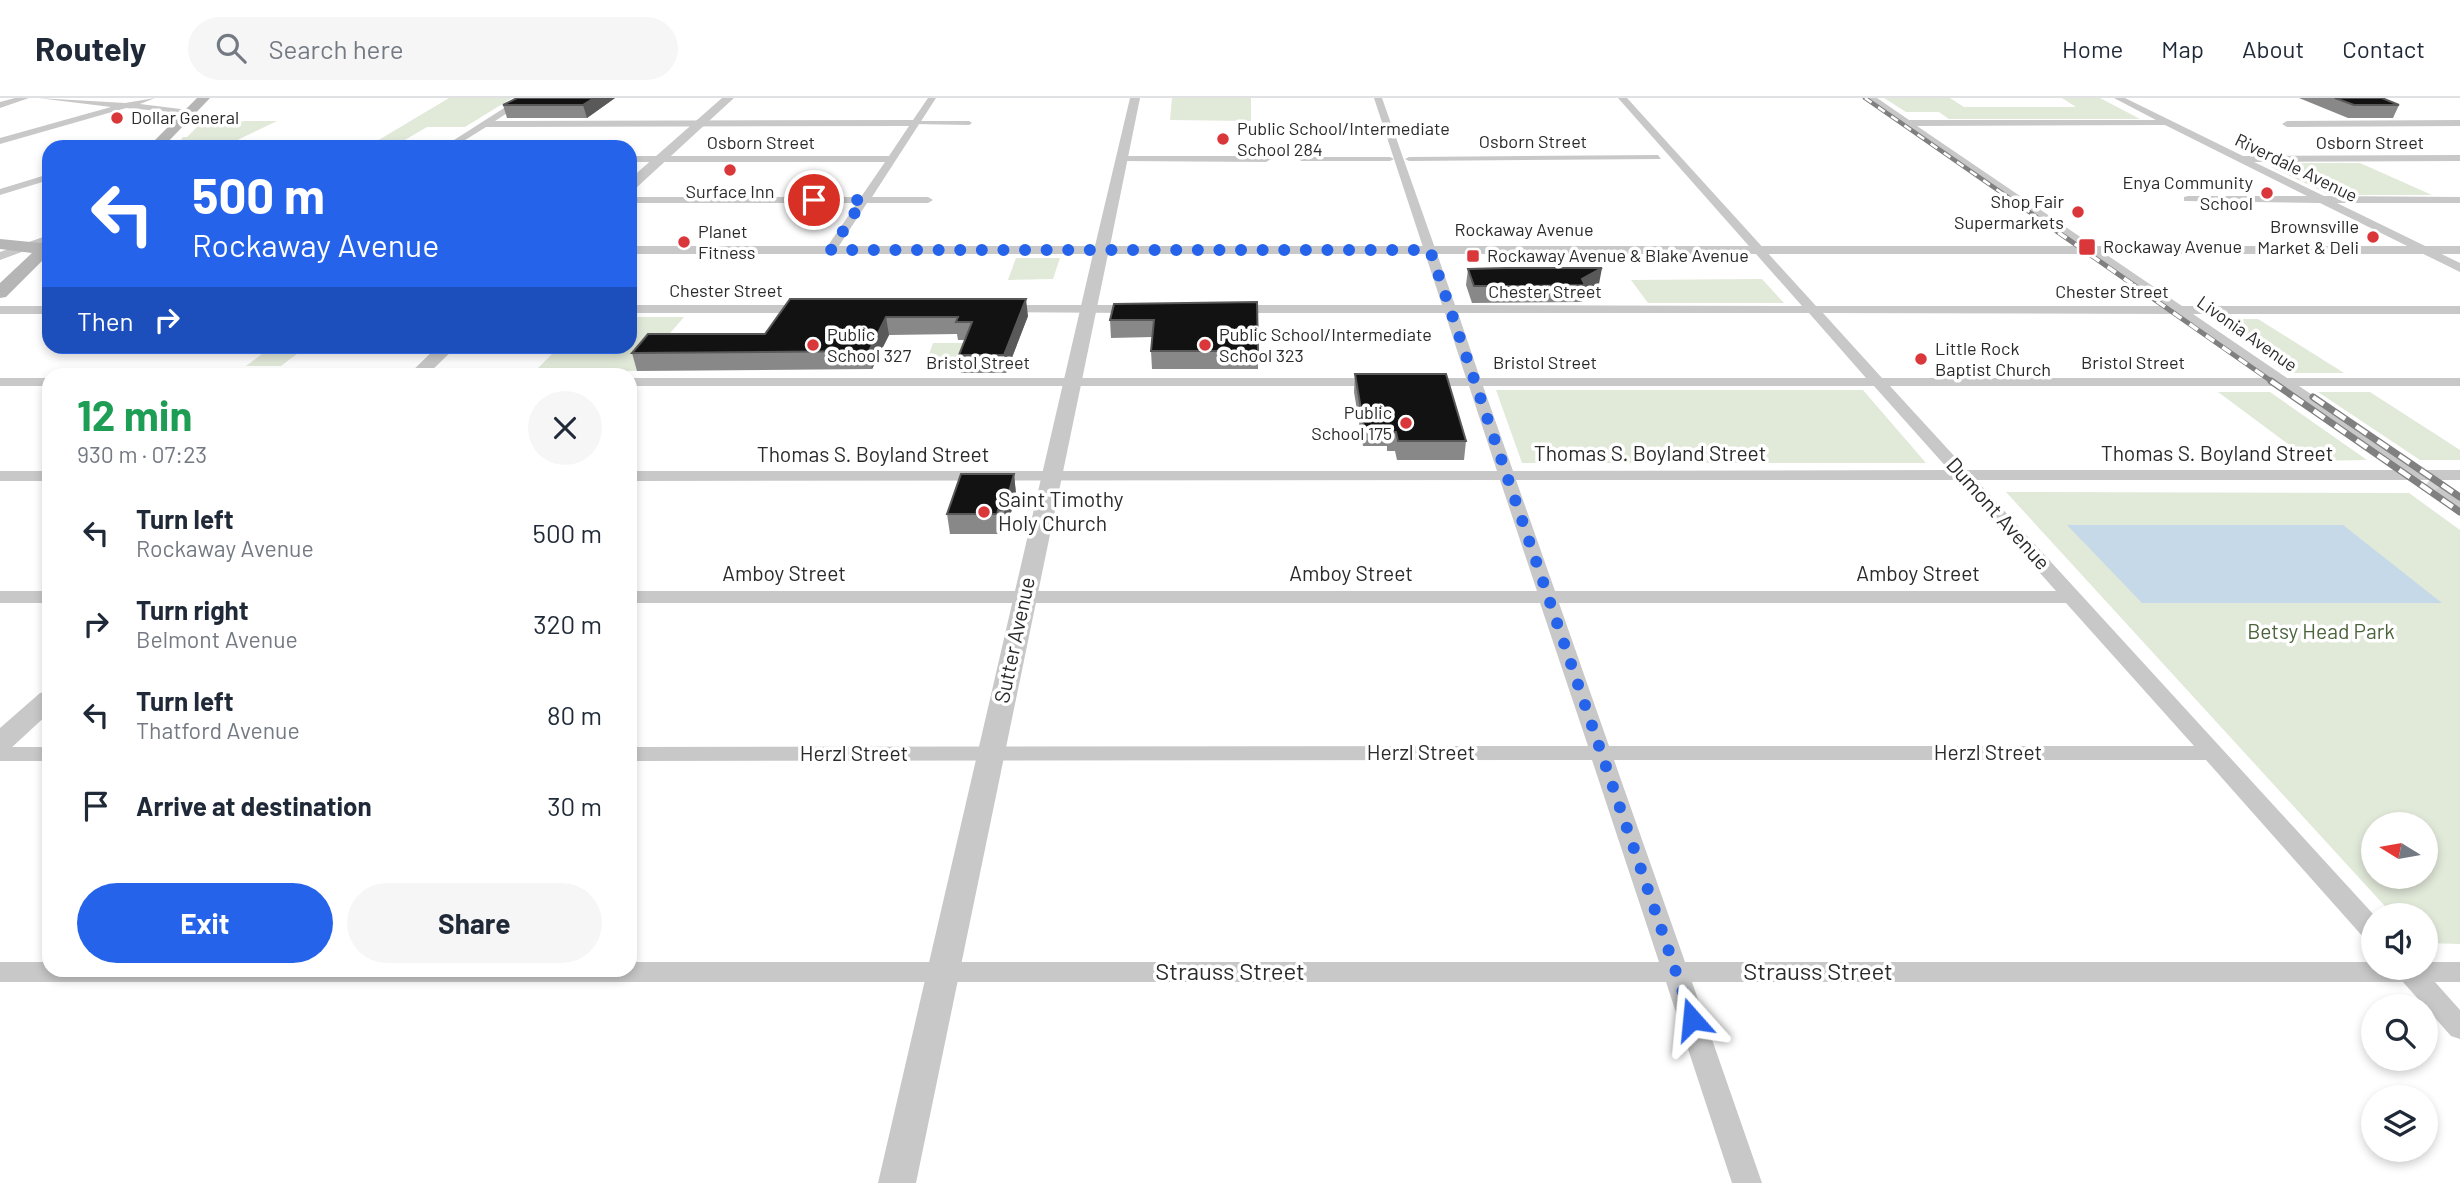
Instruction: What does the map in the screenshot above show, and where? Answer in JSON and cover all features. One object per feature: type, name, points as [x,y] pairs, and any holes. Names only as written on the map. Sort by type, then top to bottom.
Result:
[{"type":"main road","points":[[162,140],[204,98]]},
{"type":"main road","points":[[0,244],[42,246]]},
{"type":"main road","points":[[0,293],[42,252]]},
{"type":"street","points":[[0,105],[25,98]]},
{"type":"street","points":[[42,98],[193,111]]},
{"type":"street","points":[[0,141],[151,98]]},
{"type":"street","points":[[460,140],[526,98]]},
{"type":"street","points":[[637,180],[729,98]]},
{"type":"street","points":[[831,250],[932,98]]},
{"type":"street","name":"Sutter Avenue","points":[[897,1183],[1135,98]]},
{"type":"street","points":[[1378,98],[1747,1183]]},
{"type":"street","name":"Dumont Avenue","points":[[1622,98],[2361,918]]},
{"type":"street","name":"Livonia Avenue","points":[[1871,98],[2460,503]]},
{"type":"street","name":"Riverdale Avenue","points":[[2118,98],[2460,268]]},
{"type":"street","points":[[2397,111],[2460,136]]},
{"type":"street","points":[[485,124],[970,123]]},
{"type":"street","points":[[1907,123],[2167,123]]},
{"type":"street","points":[[2287,124],[2460,123]]},
{"type":"street","name":"Osborn Street","points":[[1409,159],[1658,157]]},
{"type":"street","name":"Osborn Street","points":[[2238,159],[2460,158]]},
{"type":"street","name":"Osborn Street","points":[[637,159],[891,159]]},
{"type":"street","points":[[1123,159],[1266,159]]},
{"type":"street","points":[[1301,159],[1390,159]]},
{"type":"street","points":[[0,192],[42,179]]},
{"type":"street","points":[[2188,199],[2460,200]]},
{"type":"street","points":[[637,200],[928,200]]},
{"type":"street","points":[[0,256],[25,247]]},
{"type":"street","name":"Rockaway Avenue","points":[[637,250],[2460,250]]},
{"type":"street","name":"Chester Street","points":[[637,309],[821,309]]},
{"type":"street","points":[[985,309],[1145,309]]},
{"type":"street","name":"Chester Street","points":[[1213,309],[2460,310]]},
{"type":"street","points":[[0,310],[42,310]]},
{"type":"street","points":[[425,368],[440,354]]},
{"type":"street","points":[[0,382],[42,382]]},
{"type":"street","name":"Bristol Street","points":[[637,382],[2460,382]]},
{"type":"street","name":"Thomas S. Boyland Street","points":[[637,476],[1963,475],[2430,482],[2460,475]]},
{"type":"street","points":[[0,476],[42,476]]},
{"type":"street","points":[[0,597],[42,597]]},
{"type":"street","name":"Amboy Street","points":[[637,597],[2072,597]]},
{"type":"street","points":[[0,743],[42,705]]},
{"type":"street","name":"Herzl Street","points":[[637,754],[2213,753]]},
{"type":"street","points":[[0,754],[42,754]]},
{"type":"street","name":"Strauss Street","points":[[637,972],[2361,970]]},
{"type":"street","name":"Strauss Street","points":[[2438,971],[2460,972]]},
{"type":"street","name":"Strauss Street","points":[[0,972],[42,972]]},
{"type":"street","points":[[2417,980],[2460,1028]]},
{"type":"green space","points":[[449,98],[512,98],[465,127],[427,127],[405,140],[379,140]]},
{"type":"green space","points":[[1172,98],[1251,98],[1251,121],[1170,120]]},
{"type":"green space","points":[[1884,98],[1950,98],[1964,107],[2076,107],[2062,98],[2100,98],[2140,119],[1949,119],[1939,112],[1906,112]]},
{"type":"green space","points":[[277,121],[238,140],[181,140],[199,125]]},
{"type":"green space","points":[[2272,163],[2360,163],[2432,195],[2330,195],[2271,167]]},
{"type":"green space","points":[[1016,258],[1060,258],[1053,279],[1008,280]]},
{"type":"green space","points":[[1762,279],[1784,303],[1648,303],[1631,280]]},
{"type":"green space","points":[[637,317],[684,317],[637,371],[637,368],[538,368],[552,354],[637,354]]},
{"type":"green space","points":[[2212,319],[2258,319],[2344,373],[2294,373]]},
{"type":"green space","points":[[933,343],[966,343],[958,365],[925,365]]},
{"type":"green space","points":[[262,354],[297,354],[281,366],[246,366]]},
{"type":"green space","points":[[1496,390],[1863,390],[1926,463],[1522,463]]},
{"type":"green space","points":[[2218,392],[2270,392],[2367,460],[2311,461]]},
{"type":"green space","points":[[2318,392],[2370,392],[2460,450],[2460,460],[2420,460]]},
{"type":"green space","name":"Betsy Head Park","points":[[2006,492],[2409,493],[2460,530],[2460,944],[2438,943],[2438,903],[2382,903],[2369,889],[2438,889],[2438,812],[2361,812],[2361,880]]},
{"type":"water","points":[[2067,525],[2343,525],[2442,603],[2142,603]]},
{"type":"building","points":[[517,98],[594,98],[583,105],[503,105]]},
{"type":"building","points":[[2335,98],[2382,98],[2399,105],[2354,105]]},
{"type":"building","points":[[1602,268],[1582,279],[1585,285],[1530,286],[1474,286],[1468,269]]},
{"type":"building","points":[[790,299],[1026,299],[1004,355],[959,355],[972,322],[956,322],[958,317],[886,317],[869,351],[637,353],[637,347],[648,334],[765,334]]},
{"type":"building","points":[[1257,302],[1258,351],[1151,351],[1154,320],[1110,320],[1114,304]]},
{"type":"building","name":"Public School 175","points":[[1355,374],[1446,374],[1466,441],[1398,441],[1396,432],[1389,432],[1388,427],[1364,427]]},
{"type":"building","points":[[961,474],[1014,474],[1004,510],[998,510],[997,514],[947,514]]},
{"type":"tunnel","points":[[2429,481],[2442,491]]},
{"type":"railway","points":[[1865,98],[2045,223]]},
{"type":"railway","points":[[2042,221],[2274,383]]},
{"type":"railway","points":[[2271,381],[2460,512]]},
{"type":"railway","points":[[2313,397],[2460,497]]},
{"type":"place","name":"Dollar General","points":[[117,118]]},
{"type":"place","name":"Public School/Intermediate School 284","points":[[1223,139]]},
{"type":"place","name":"Surface Inn","points":[[730,170]]},
{"type":"place","name":"Enya Community School","points":[[2267,193]]},
{"type":"place","name":"Shop Fair Supermarkets","points":[[2078,212]]},
{"type":"place","name":"Brownsville Market & Deli","points":[[2373,237]]},
{"type":"place","name":"Planet Fitness","points":[[684,242]]},
{"type":"place","name":"Rockaway Avenue","points":[[2087,247]]},
{"type":"place","name":"Rockaway Avenue & Blake Avenue","points":[[1473,256]]},
{"type":"place","name":"Public School 327","points":[[813,345]]},
{"type":"place","name":"Public School/Intermediate School 323","points":[[1205,345]]},
{"type":"place","name":"Little Rock Baptist Church","points":[[1921,359]]},
{"type":"place","name":"Public School 175","points":[[1406,423]]},
{"type":"place","name":"Saint Timothy Holy Church","points":[[984,512]]},
{"type":"route","points":[[814,200],[863,200],[831,250],[1430,250],[1692,1019]]}]
